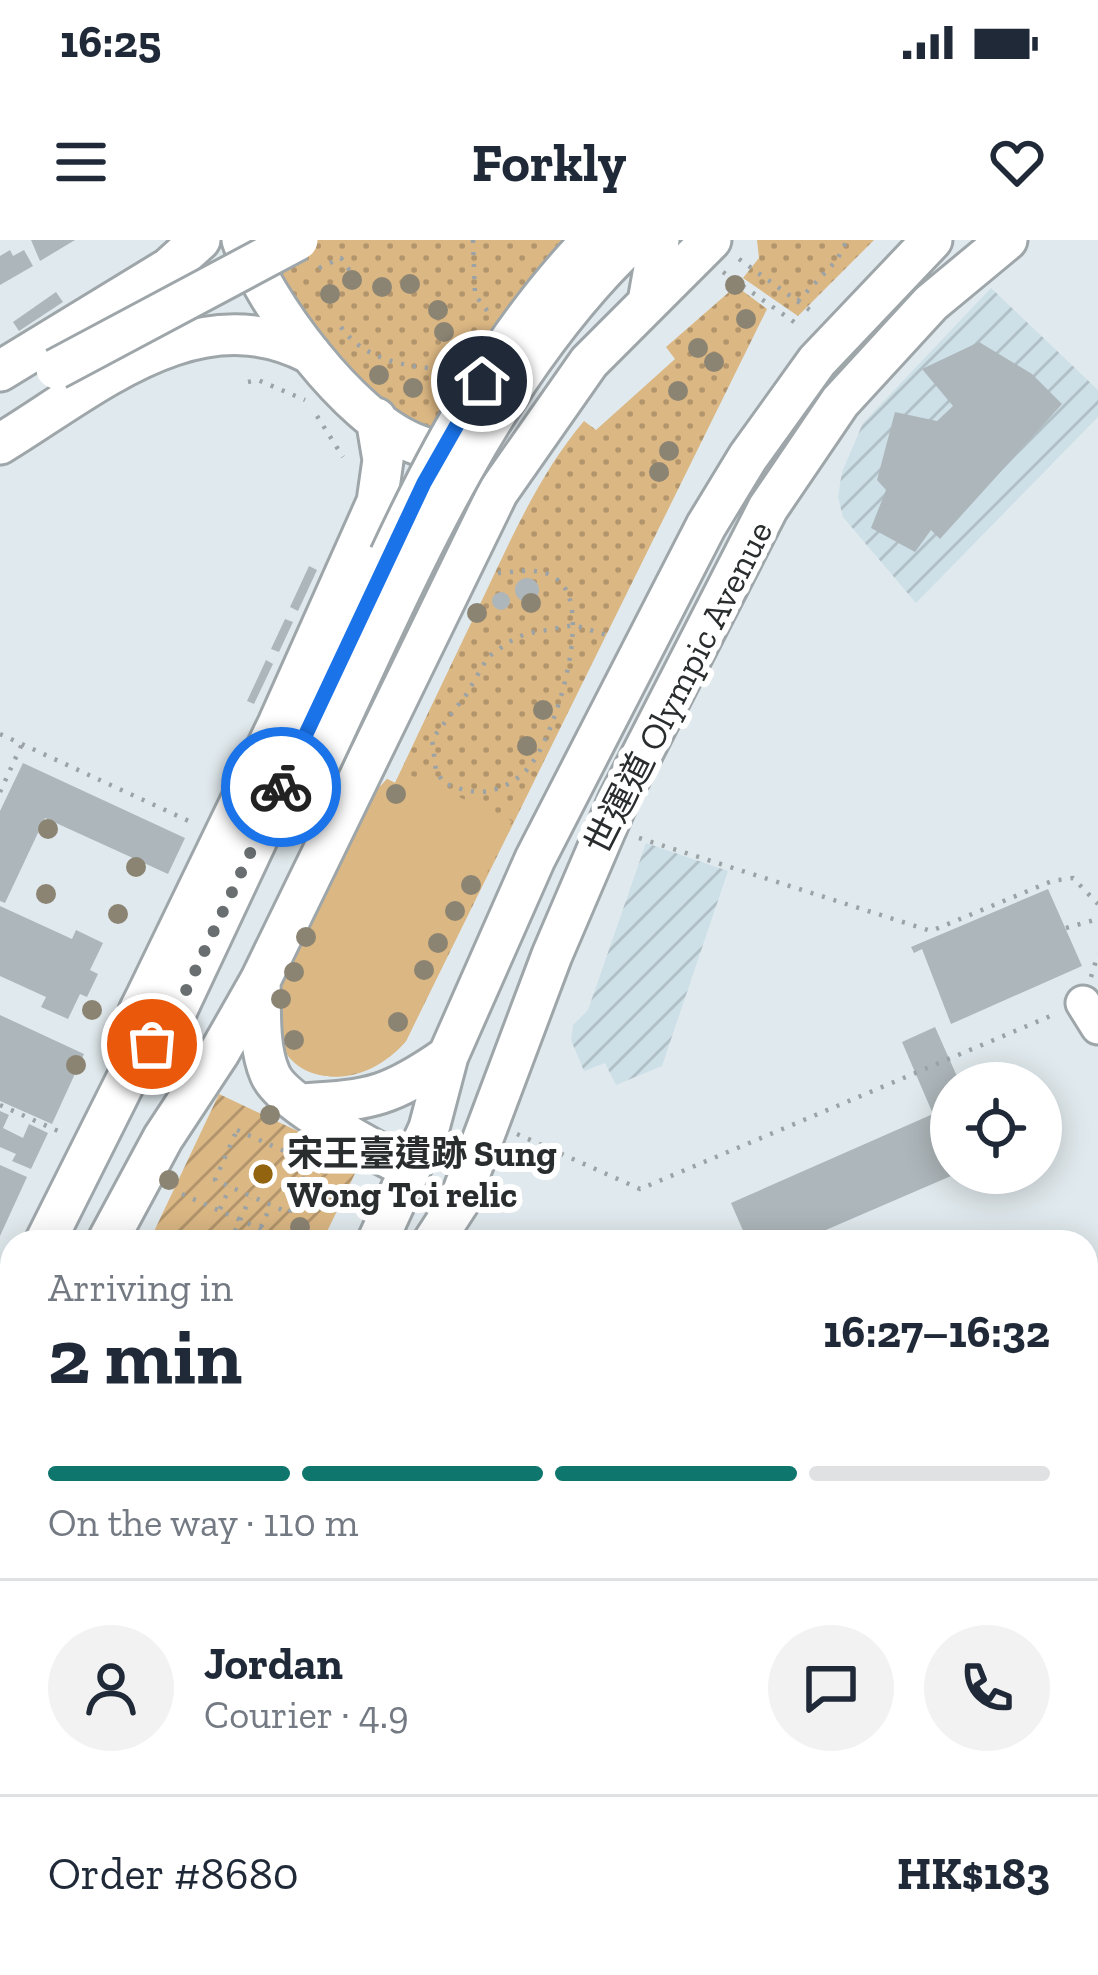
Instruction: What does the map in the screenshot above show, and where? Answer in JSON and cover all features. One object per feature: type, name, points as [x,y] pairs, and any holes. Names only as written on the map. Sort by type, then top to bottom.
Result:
[{"type":"main road","points":[[0,371],[170,268],[200,240]]},
{"type":"main road","points":[[242,240],[271,301],[328,341],[344,389],[414,444],[453,451],[472,449],[539,429]]},
{"type":"main road","points":[[0,402],[298,240]]},
{"type":"main road","points":[[163,1138],[193,1038],[294,789],[455,426],[514,334],[592,240]]},
{"type":"main road","points":[[51,1230],[135,1062],[169,1027],[506,395],[573,304],[633,240]]},
{"type":"main road","points":[[648,302],[659,240]]},
{"type":"main road","name":"世運道 Olympic Avenue","points":[[382,1230],[437,1106],[448,1056],[566,792],[716,509],[817,361],[932,240]]},
{"type":"main road","name":"世運道 Olympic Avenue","points":[[441,1230],[459,1202],[552,955],[617,801],[768,508],[840,402],[932,303],[1007,240]]},
{"type":"main road","points":[[113,1230],[163,1138],[220,1053],[260,981],[476,532],[539,429],[590,362],[648,302],[719,252]]},
{"type":"main road","points":[[0,444],[132,363],[200,335],[251,333],[328,341]]},
{"type":"main road","points":[[135,1062],[139,1011],[146,994],[278,724],[376,502],[383,460],[376,418]]},
{"type":"main road","points":[[260,981],[271,1077],[282,1091],[350,1139],[409,1168],[418,1230]]},
{"type":"main road","points":[[303,1104],[376,1098],[405,1086],[448,1056]]},
{"type":"path","points":[[798,301],[837,260],[848,240]]},
{"type":"path","points":[[719,252],[811,310]]},
{"type":"path","points":[[719,252],[797,323]]},
{"type":"path","points":[[341,258],[352,274]]},
{"type":"path","points":[[328,341],[352,343],[391,361]]},
{"type":"path","points":[[248,382],[258,380],[316,404]]},
{"type":"path","points":[[317,416],[344,457]]},
{"type":"path","points":[[489,572],[538,571],[555,577],[572,598],[574,625],[554,713],[532,765],[517,779],[484,792],[444,783],[436,771],[432,739],[488,657],[525,634],[574,625],[615,639]]},
{"type":"path","points":[[0,734],[197,825]]},
{"type":"path","points":[[0,792],[22,744]]},
{"type":"path","points":[[634,837],[931,932],[1052,881],[1073,878],[1098,904]]},
{"type":"path","points":[[1066,928],[1098,919]]},
{"type":"path","points":[[511,1131],[640,1189],[1090,1015],[1098,954]]},
{"type":"path","points":[[0,1105],[58,1131]]},
{"type":"path","points":[[237,1130],[311,1163],[290,1213],[230,1186],[215,1180],[237,1130]]},
{"type":"path","points":[[220,1211],[230,1186]]},
{"type":"path","points":[[182,1195],[260,1229],[271,1205]]},
{"type":"path","points":[[235,1230],[251,1196]]},
{"type":"shaded area","points":[[991,288],[1098,390],[1098,417],[916,603],[843,517],[838,497],[842,472],[863,423]]},
{"type":"shaded area","points":[[646,843],[728,871],[662,1066],[616,1085],[605,1063],[584,1071],[571,1040],[573,1025],[588,1010]]},
{"type":"green space","points":[[265,240],[639,240],[621,281],[513,407],[437,430],[407,418],[363,381],[296,304]]},
{"type":"green space","points":[[757,240],[874,240],[798,316],[743,278],[759,258]]},
{"type":"green space","points":[[736,286],[767,309],[406,1041],[381,1063],[353,1075],[308,1071],[294,1062],[359,810],[387,779],[395,783],[516,529],[568,441],[584,421],[596,430],[675,359],[666,347]]},
{"type":"green space","points":[[401,771],[512,821],[406,1041],[367,1069],[323,1076],[289,1057],[279,1037],[279,991],[309,911],[357,814],[387,779],[395,783]]},
{"type":"green space","points":[[219,1094],[361,1161],[328,1230],[155,1230]]},
{"type":"building","points":[[31,240],[75,240],[40,261]]},
{"type":"building","points":[[10,250],[13,256],[24,250],[33,266],[0,285],[0,256]]},
{"type":"building","points":[[56,292],[63,302],[19,331],[13,322]]},
{"type":"building","points":[[979,342],[1032,374],[1062,404],[940,539],[931,530],[915,552],[871,528],[886,490],[877,480],[895,412],[937,421],[953,406],[922,369]]},
{"type":"building","points":[[309,566],[317,570],[298,611],[290,607]]},
{"type":"building","points":[[527,578],[539,590],[527,602],[515,590]]},
{"type":"building","points":[[501,592],[510,601],[501,610],[492,601]]},
{"type":"building","points":[[285,619],[293,622],[279,652],[271,649]]},
{"type":"building","points":[[266,660],[273,664],[254,704],[247,701]]},
{"type":"building","points":[[23,763],[185,838],[168,874],[45,818],[5,903],[0,901],[0,811]]},
{"type":"building","points":[[1048,889],[1082,966],[951,1024],[922,949],[914,953],[911,947]]},
{"type":"building","points":[[0,906],[72,939],[76,930],[103,943],[90,970],[98,974],[87,997],[80,994],[68,1019],[41,1007],[46,997],[0,976]]},
{"type":"building","points":[[0,1015],[84,1054],[52,1124],[0,1101]]},
{"type":"building","points":[[935,1027],[951,1062],[930,1062],[930,1107],[902,1042]]},
{"type":"building","points":[[0,1111],[9,1115],[3,1128],[23,1138],[29,1124],[48,1133],[31,1169],[12,1161],[16,1154],[0,1147]]},
{"type":"building","points":[[930,1115],[930,1185],[826,1230],[743,1230],[731,1203]]},
{"type":"building","points":[[0,1165],[27,1177],[0,1230]]},
{"type":"way so far","points":[[152,1044],[169,1027],[281,787]]},
{"type":"place","name":"宋王臺遺跡 Sung Wong Toi relic","points":[[263,1174]]},
{"type":"route","points":[[281,787],[424,483],[482,381]]}]
